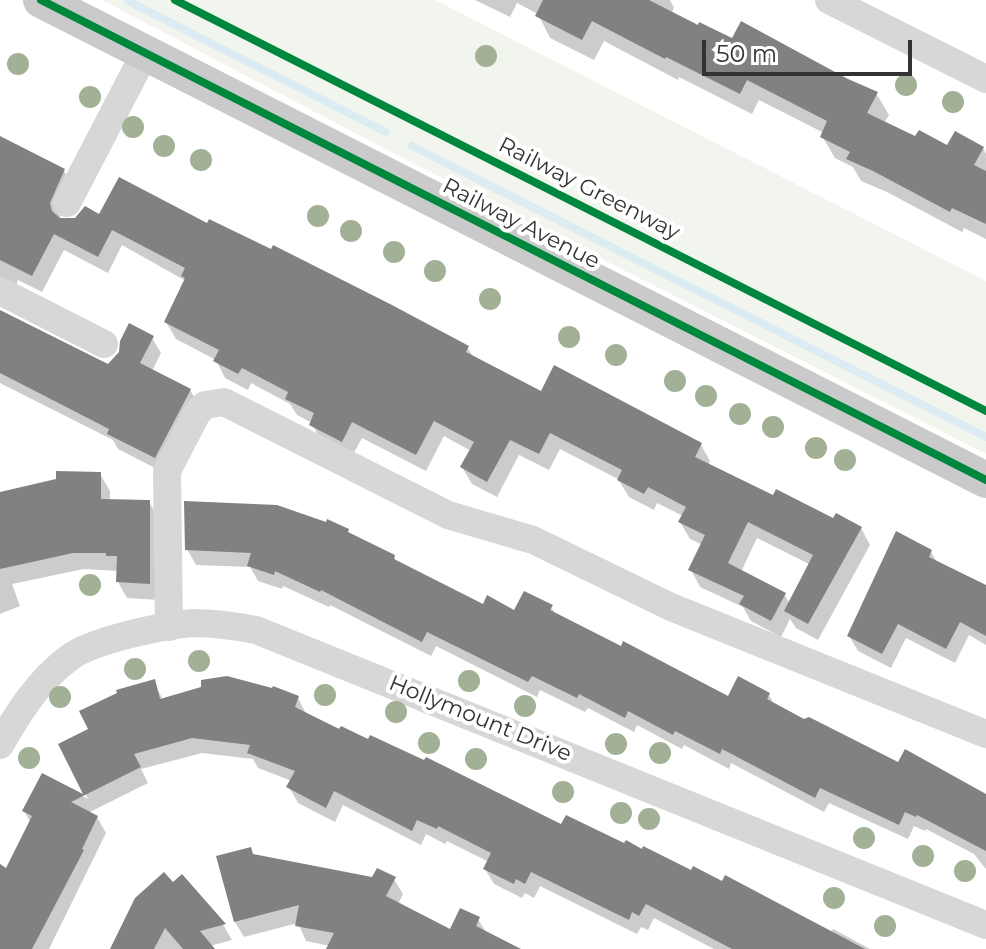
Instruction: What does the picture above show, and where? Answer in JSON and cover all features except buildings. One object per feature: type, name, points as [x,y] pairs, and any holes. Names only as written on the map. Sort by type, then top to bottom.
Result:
[{"type":"main road","name":"Railway Avenue","points":[[41,0],[986,480]]},
{"type":"street","points":[[829,0],[986,79]]},
{"type":"street","points":[[67,203],[145,53]]},
{"type":"street","points":[[0,291],[104,344]]},
{"type":"street","points":[[169,627],[167,471],[197,413],[205,405],[224,402],[448,515],[533,540],[671,607],[986,734]]},
{"type":"street","name":"Hollymount Drive","points":[[0,745],[31,696],[71,656],[94,645],[192,623],[256,630],[986,925]]},
{"type":"shaded area","points":[[102,0],[435,0],[986,281],[986,454],[391,152]]},
{"type":"waterway","points":[[128,1],[386,132]]},
{"type":"waterway","points":[[412,146],[986,437]]},
{"type":"cycle path","points":[[41,0],[986,480]]},
{"type":"cycle path","name":"Railway Greenway","points":[[175,0],[986,411]]}]
